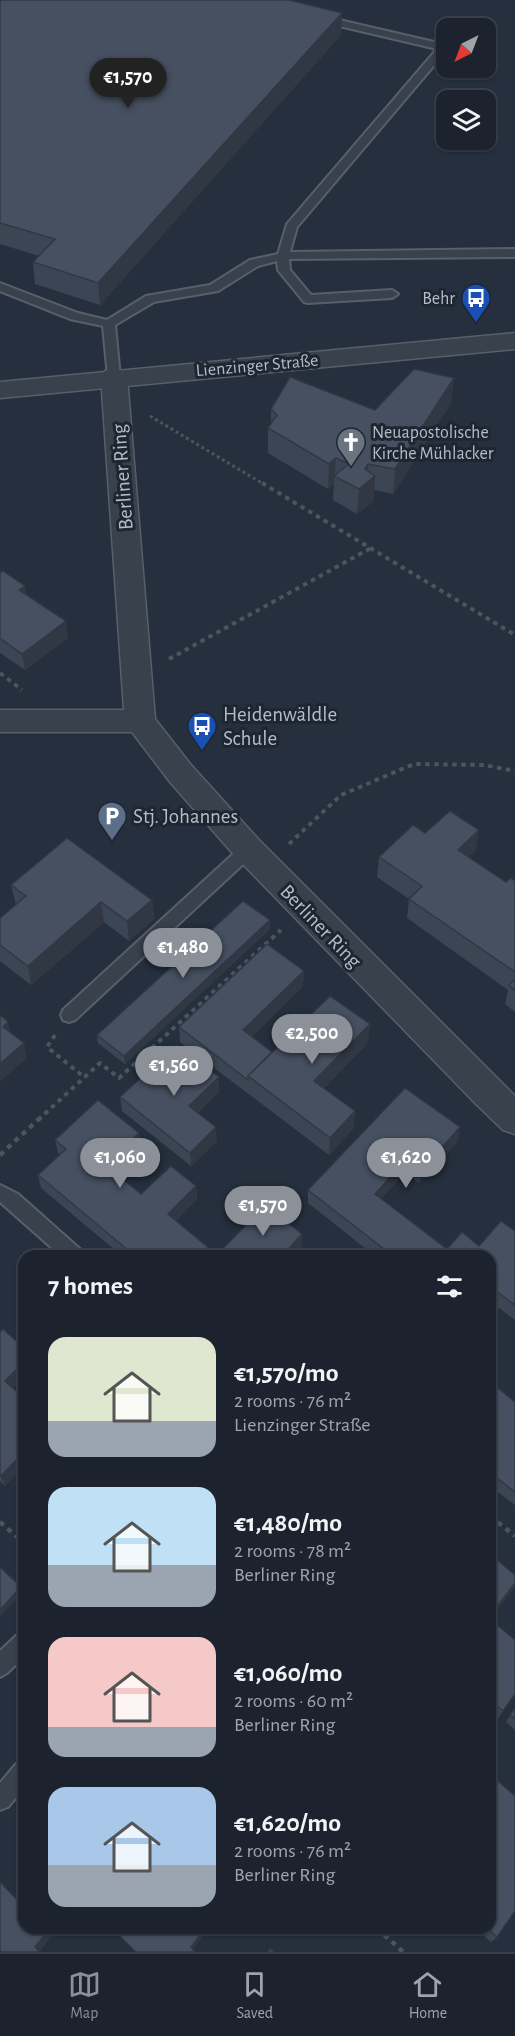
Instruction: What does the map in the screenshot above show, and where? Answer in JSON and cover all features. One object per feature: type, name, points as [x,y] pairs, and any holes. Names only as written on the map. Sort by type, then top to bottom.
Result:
[{"type":"street","name":"Lienzinger Straße","points":[[0,390],[515,341]]},
{"type":"street","name":"Berliner Ring","points":[[114,378],[140,721],[172,766],[256,858],[431,1039],[515,1119]]},
{"type":"street","points":[[0,721],[140,721]]},
{"type":"lane","points":[[310,16],[444,47],[291,226],[283,256],[284,270],[308,299],[392,294]]},
{"type":"lane","points":[[0,286],[74,316],[109,324],[150,299],[214,288],[254,263],[283,256],[515,253]]},
{"type":"lane","points":[[109,324],[114,378]]},
{"type":"lane","points":[[69,1015],[256,858]]},
{"type":"lane","points":[[0,1194],[12,1200],[68,1250]]},
{"type":"lane","points":[[0,1666],[18,1648]]},
{"type":"lane","points":[[0,1799],[18,1779]]},
{"type":"path","points":[[117,407],[145,413],[515,634]]},
{"type":"path","points":[[137,676],[371,548]]},
{"type":"path","points":[[256,858],[341,795],[414,764],[484,765],[515,771]]},
{"type":"path","points":[[0,1155],[100,1063],[119,1078],[305,909]]},
{"type":"path","points":[[69,1015],[47,1047],[84,1077]]},
{"type":"path","points":[[496,1521],[515,1536]]},
{"type":"path","points":[[0,1522],[18,1538]]},
{"type":"path","points":[[384,1934],[403,1952]]},
{"type":"building","points":[[0,0],[289,0],[342,13],[98,283],[33,262],[55,239],[0,223]]},
{"type":"building","name":"Neuapostolische Kirche Mühlacker","points":[[414,369],[454,378],[395,469],[368,464],[365,469],[375,476],[359,489],[334,476],[349,464],[336,458],[329,464],[268,428],[277,415],[271,409],[290,377],[375,410]]},
{"type":"building","points":[[3,571],[25,586],[19,590],[66,621],[22,654],[0,638],[0,573]]},
{"type":"building","points":[[450,811],[479,830],[458,850],[506,882],[511,878],[515,881],[515,972],[409,899],[422,886],[379,857],[413,825],[425,833]]},
{"type":"building","points":[[67,838],[152,900],[127,921],[101,902],[28,966],[0,945],[0,918],[26,896],[11,885]]},
{"type":"building","points":[[243,901],[270,920],[124,1056],[97,1035]]},
{"type":"building","points":[[267,944],[304,971],[243,1030],[272,1052],[248,1076],[248,1080],[179,1027]]},
{"type":"building","points":[[515,979],[515,990],[509,985]]},
{"type":"building","points":[[330,996],[370,1024],[314,1081],[355,1111],[330,1138],[248,1076]]},
{"type":"building","points":[[0,1015],[8,1022],[3,1027],[24,1043],[0,1064]]},
{"type":"building","points":[[176,1045],[219,1077],[189,1106],[216,1127],[190,1153],[120,1097]]},
{"type":"building","points":[[405,1088],[460,1127],[422,1170],[407,1159],[375,1194],[447,1249],[462,1232],[479,1246],[501,1221],[515,1231],[515,1305],[496,1291],[496,1250],[385,1250],[308,1190]]},
{"type":"building","points":[[98,1100],[139,1133],[106,1165],[141,1194],[171,1166],[196,1186],[168,1214],[211,1250],[128,1250],[38,1175],[66,1149],[55,1140]]},
{"type":"building","points":[[265,1205],[302,1234],[287,1250],[222,1250]]},
{"type":"building","points":[[3,1329],[18,1343],[18,1368],[5,1381],[18,1393],[18,1458],[1,1476],[0,1475],[0,1332]]},
{"type":"building","points":[[498,1388],[515,1402],[515,1492],[496,1478],[496,1390]]},
{"type":"building","points":[[496,1559],[515,1575],[515,1583],[496,1608]]},
{"type":"building","points":[[0,1567],[18,1584],[18,1590],[0,1610]]},
{"type":"building","points":[[496,1624],[515,1640],[515,1694],[503,1711],[496,1705]]},
{"type":"building","points":[[515,1708],[515,1719],[510,1715]]},
{"type":"building","points":[[496,1779],[515,1796],[515,1911],[497,1937],[493,1934],[496,1934]]},
{"type":"building","points":[[0,1882],[18,1901],[18,1934],[45,1934],[35,1947],[40,1952],[0,1952]]},
{"type":"building","points":[[118,1934],[201,1934],[191,1947],[195,1952],[136,1952]]},
{"type":"place","name":"Behr","points":[[476,324]]},
{"type":"place","name":"Neuapostolische Kirche Mühlacker","points":[[351,468]]},
{"type":"place","name":"Heidenwäldle Schule","points":[[202,752]]},
{"type":"place","name":"Stj. Johannes","points":[[112,842]]}]
